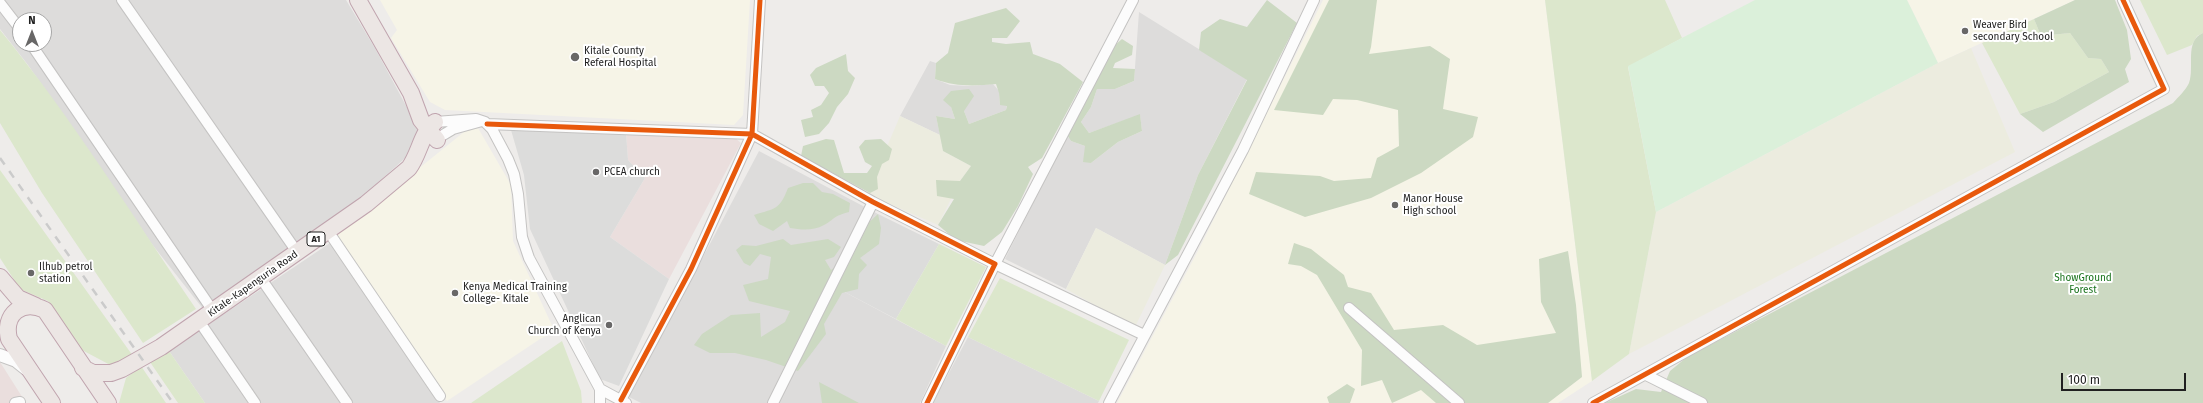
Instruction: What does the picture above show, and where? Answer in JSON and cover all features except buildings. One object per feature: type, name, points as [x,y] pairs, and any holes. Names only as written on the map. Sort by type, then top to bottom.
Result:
[{"type":"highway","points":[[358,0],[411,93],[419,116],[436,131]]},
{"type":"highway","name":"Kitale-Kapenguria Road","points":[[83,368],[102,374],[122,369],[161,347],[328,231],[381,192],[414,161],[436,131]]},
{"type":"highway","points":[[0,277],[18,298],[45,310],[83,368],[109,403]]},
{"type":"highway","points":[[4,329],[11,317],[22,307],[38,306]]},
{"type":"highway","points":[[0,310],[4,329],[9,339],[52,403]]},
{"type":"highway","points":[[109,403],[111,392],[122,369]]},
{"type":"street","points":[[122,0],[297,252]]},
{"type":"street","points":[[600,389],[624,402],[691,269],[752,134],[760,0]]},
{"type":"street","points":[[927,403],[995,264],[1133,0]]},
{"type":"street","points":[[1109,403],[1243,150],[1314,0]]},
{"type":"street","points":[[1593,403],[2164,88],[2123,0]]},
{"type":"street","points":[[2,2],[12,17]]},
{"type":"street","points":[[35,52],[213,311]]},
{"type":"street","points":[[436,131],[467,118],[484,122],[752,134],[873,202],[995,264],[1144,335]]},
{"type":"street","points":[[436,131],[484,122]]},
{"type":"street","points":[[484,122],[498,139],[514,174],[518,194],[522,237],[528,258],[600,389],[600,403]]},
{"type":"street","points":[[774,403],[873,202]]},
{"type":"street","points":[[328,231],[440,396]]},
{"type":"street","points":[[260,277],[347,403]]},
{"type":"street","points":[[1349,308],[1459,403]]},
{"type":"street","points":[[199,321],[255,403]]},
{"type":"street","points":[[0,355],[16,361],[32,373]]},
{"type":"street","points":[[1646,374],[1702,403]]},
{"type":"shaded area","points":[[0,0],[346,0],[376,50],[418,128],[413,151],[333,223],[204,310],[151,243],[18,52],[52,52],[52,12],[12,12],[12,44],[0,29]]},
{"type":"shaded area","name":"Kitale County Referal Hospital","points":[[380,0],[750,0],[743,115],[734,125],[445,110],[430,102],[391,38],[397,30]]},
{"type":"shaded area","name":"Manor House High school","points":[[1323,0],[1545,0],[1592,381],[1558,403],[1117,403],[1199,249]]},
{"type":"shaded area","name":"Weaver Bird secondary School","points":[[1907,0],[2075,0],[1938,63]]},
{"type":"shaded area","points":[[1139,12],[1247,79],[1198,175],[1165,265],[1096,228],[1066,289],[1005,259],[1067,135],[1071,141],[1085,146],[1091,163],[1118,142],[1142,131],[1140,115],[1089,133],[1081,122],[1091,107],[1097,89],[1115,89],[1134,81]]},
{"type":"shaded area","points":[[1971,48],[2015,152],[1629,354],[1656,212],[1938,63]]},
{"type":"shaded area","points":[[930,61],[936,63],[935,79],[950,85],[970,86],[993,84],[999,91],[1000,105],[1007,105],[1006,110],[969,124],[964,111],[951,107],[955,119],[936,116],[940,135],[900,116]]},
{"type":"shaded area","points":[[900,116],[940,135],[943,151],[971,166],[960,181],[938,225],[867,194]]},
{"type":"shaded area","name":"Kenya Medical Training College- Kitale","points":[[478,128],[511,185],[513,241],[555,332],[540,339],[447,401],[335,236],[464,132]]},
{"type":"shaded area","points":[[511,130],[626,133],[628,160],[645,178],[610,237],[669,279],[619,386],[600,379],[530,229],[524,175]]},
{"type":"shaded area","points":[[626,133],[734,137],[741,143],[669,279],[610,237],[645,178],[628,160]]},
{"type":"shaded area","points":[[759,151],[878,214],[839,289],[946,346],[920,403],[641,403],[629,397]]},
{"type":"shaded area","points":[[878,214],[939,244],[896,319],[839,289]]},
{"type":"shaded area","points":[[1096,228],[1165,265],[1135,327],[1066,289]]},
{"type":"shaded area","points":[[330,243],[440,403],[205,403],[169,351]]},
{"type":"shaded area","points":[[968,337],[1099,401],[1098,403],[933,403]]},
{"type":"shaded area","points":[[0,362],[26,403],[0,403]]},
{"type":"green space","points":[[1267,0],[1297,23],[1178,255],[1165,265],[1198,175],[1247,80],[1199,50],[1201,32],[1220,19],[1247,27]]},
{"type":"green space","points":[[1329,0],[1377,0],[1369,54],[1430,46],[1450,59],[1443,109],[1478,117],[1473,137],[1421,173],[1371,198],[1305,217],[1249,194],[1256,172],[1320,176],[1334,181],[1371,178],[1377,158],[1399,146],[1398,110],[1357,100],[1333,99],[1323,115],[1274,110]]},
{"type":"green space","points":[[1545,0],[1665,0],[1682,38],[1628,67],[1656,212],[1629,354],[1592,381]]},
{"type":"green space","points":[[1755,0],[1907,0],[1938,63],[1656,212],[1628,66]]},
{"type":"green space","points":[[2075,0],[2115,0],[2127,30],[2131,59],[2125,69],[2129,82],[2043,132],[2020,114],[2054,102],[2109,72],[2101,59],[2088,58],[2070,33],[2041,36],[2034,19]]},
{"type":"green space","points":[[2140,0],[2203,0],[2203,33],[2197,36],[2192,45],[2167,55]]},
{"type":"green space","points":[[1006,8],[1020,21],[1007,38],[992,38],[992,42],[1006,44],[1030,42],[1033,54],[1060,64],[1083,82],[1042,158],[1028,167],[1033,174],[1018,206],[1002,232],[984,246],[956,240],[938,225],[954,199],[937,196],[936,180],[960,181],[971,166],[943,151],[936,116],[955,119],[951,107],[943,100],[951,91],[969,89],[974,96],[964,111],[969,124],[1006,110],[1007,106],[1000,105],[999,93],[996,84],[965,85],[943,82],[935,79],[936,63],[948,53],[955,23]]},
{"type":"green space","points":[[2034,19],[2041,36],[2070,33],[2088,58],[2101,59],[2109,72],[2054,102],[2020,114],[1982,43]]},
{"type":"green space","points":[[0,30],[12,45],[12,52],[17,52],[77,132],[196,309],[143,343],[42,193],[0,123]]},
{"type":"green space","name":"ShowGround Forest","points":[[2203,33],[2203,403],[1605,403],[1636,389],[1661,392],[1670,371],[1687,357],[2173,103],[2189,83],[2191,77],[2192,48],[2197,37]]},
{"type":"green space","points":[[1122,39],[1133,46],[1132,55],[1115,63],[1113,68],[1135,69],[1134,81],[1115,89],[1097,89],[1091,107],[1081,122],[1089,133],[1140,114],[1142,131],[1118,142],[1091,163],[1083,162],[1085,146],[1071,141],[1067,135],[1115,45]]},
{"type":"green space","points":[[846,54],[848,71],[855,78],[848,94],[837,107],[829,123],[819,134],[805,137],[801,120],[813,117],[811,110],[821,105],[829,93],[824,86],[815,86],[810,75],[816,68]]},
{"type":"green space","points":[[826,139],[834,140],[844,173],[867,173],[872,166],[865,162],[859,147],[865,140],[881,139],[892,149],[889,160],[882,164],[877,177],[878,189],[870,193],[801,156],[803,146]]},
{"type":"green space","points":[[0,170],[133,356],[114,367],[80,349],[48,301],[20,289],[0,258]]},
{"type":"green space","points":[[803,183],[813,183],[822,192],[833,194],[850,203],[849,212],[837,216],[820,227],[812,229],[803,230],[790,228],[787,221],[773,231],[759,224],[754,215],[776,208],[782,201],[788,188]]},
{"type":"green space","points":[[878,214],[881,228],[879,244],[860,258],[867,265],[859,274],[858,289],[842,293],[824,324],[826,334],[798,371],[766,360],[735,353],[710,353],[694,345],[702,334],[731,315],[760,313],[761,337],[785,322],[790,311],[749,301],[743,285],[768,279],[771,257],[760,254],[750,266],[744,263],[736,250],[742,245],[756,246],[783,239],[791,245],[828,239],[841,247],[834,257],[825,260],[831,270],[853,253],[866,225]]},
{"type":"green space","points":[[1294,243],[1311,249],[1344,275],[1348,287],[1371,293],[1394,330],[1443,325],[1477,345],[1556,333],[1541,302],[1539,259],[1568,251],[1576,305],[1582,377],[1548,403],[1436,403],[1421,390],[1392,403],[1382,380],[1361,386],[1362,350],[1317,275],[1301,266],[1288,264]]},
{"type":"green space","points":[[939,244],[986,267],[946,346],[896,319]]},
{"type":"green space","points":[[1000,278],[1129,340],[1099,401],[968,337]]},
{"type":"green space","points":[[562,341],[581,391],[582,403],[471,403]]},
{"type":"green space","points":[[169,351],[205,403],[178,403],[150,362]]},
{"type":"green space","points":[[141,366],[166,403],[119,403],[126,378]]},
{"type":"green space","points":[[819,382],[859,403],[822,403]]},
{"type":"green space","points":[[1347,384],[1355,389],[1350,403],[1329,403],[1327,397]]},
{"type":"railway","points":[[0,158],[173,403]]},
{"type":"cycle path","points":[[760,0],[752,134],[873,202],[995,264],[927,403]]},
{"type":"cycle path","points":[[1593,403],[2164,89],[2123,0]]},
{"type":"cycle path","points":[[487,124],[752,134],[691,269],[621,400]]},
{"type":"place","name":"Weaver Bird secondary School","points":[[1965,31]]},
{"type":"place","name":"Kitale County Referal Hospital","points":[[575,57]]},
{"type":"place","name":"PCEA church","points":[[596,172]]},
{"type":"place","name":"Manor House High school","points":[[1395,205]]},
{"type":"place","name":"Ilhub petrol station","points":[[31,273]]},
{"type":"place","name":"Kenya Medical Training College- Kitale","points":[[455,293]]},
{"type":"place","name":"Anglican Church of Kenya","points":[[609,325]]}]
